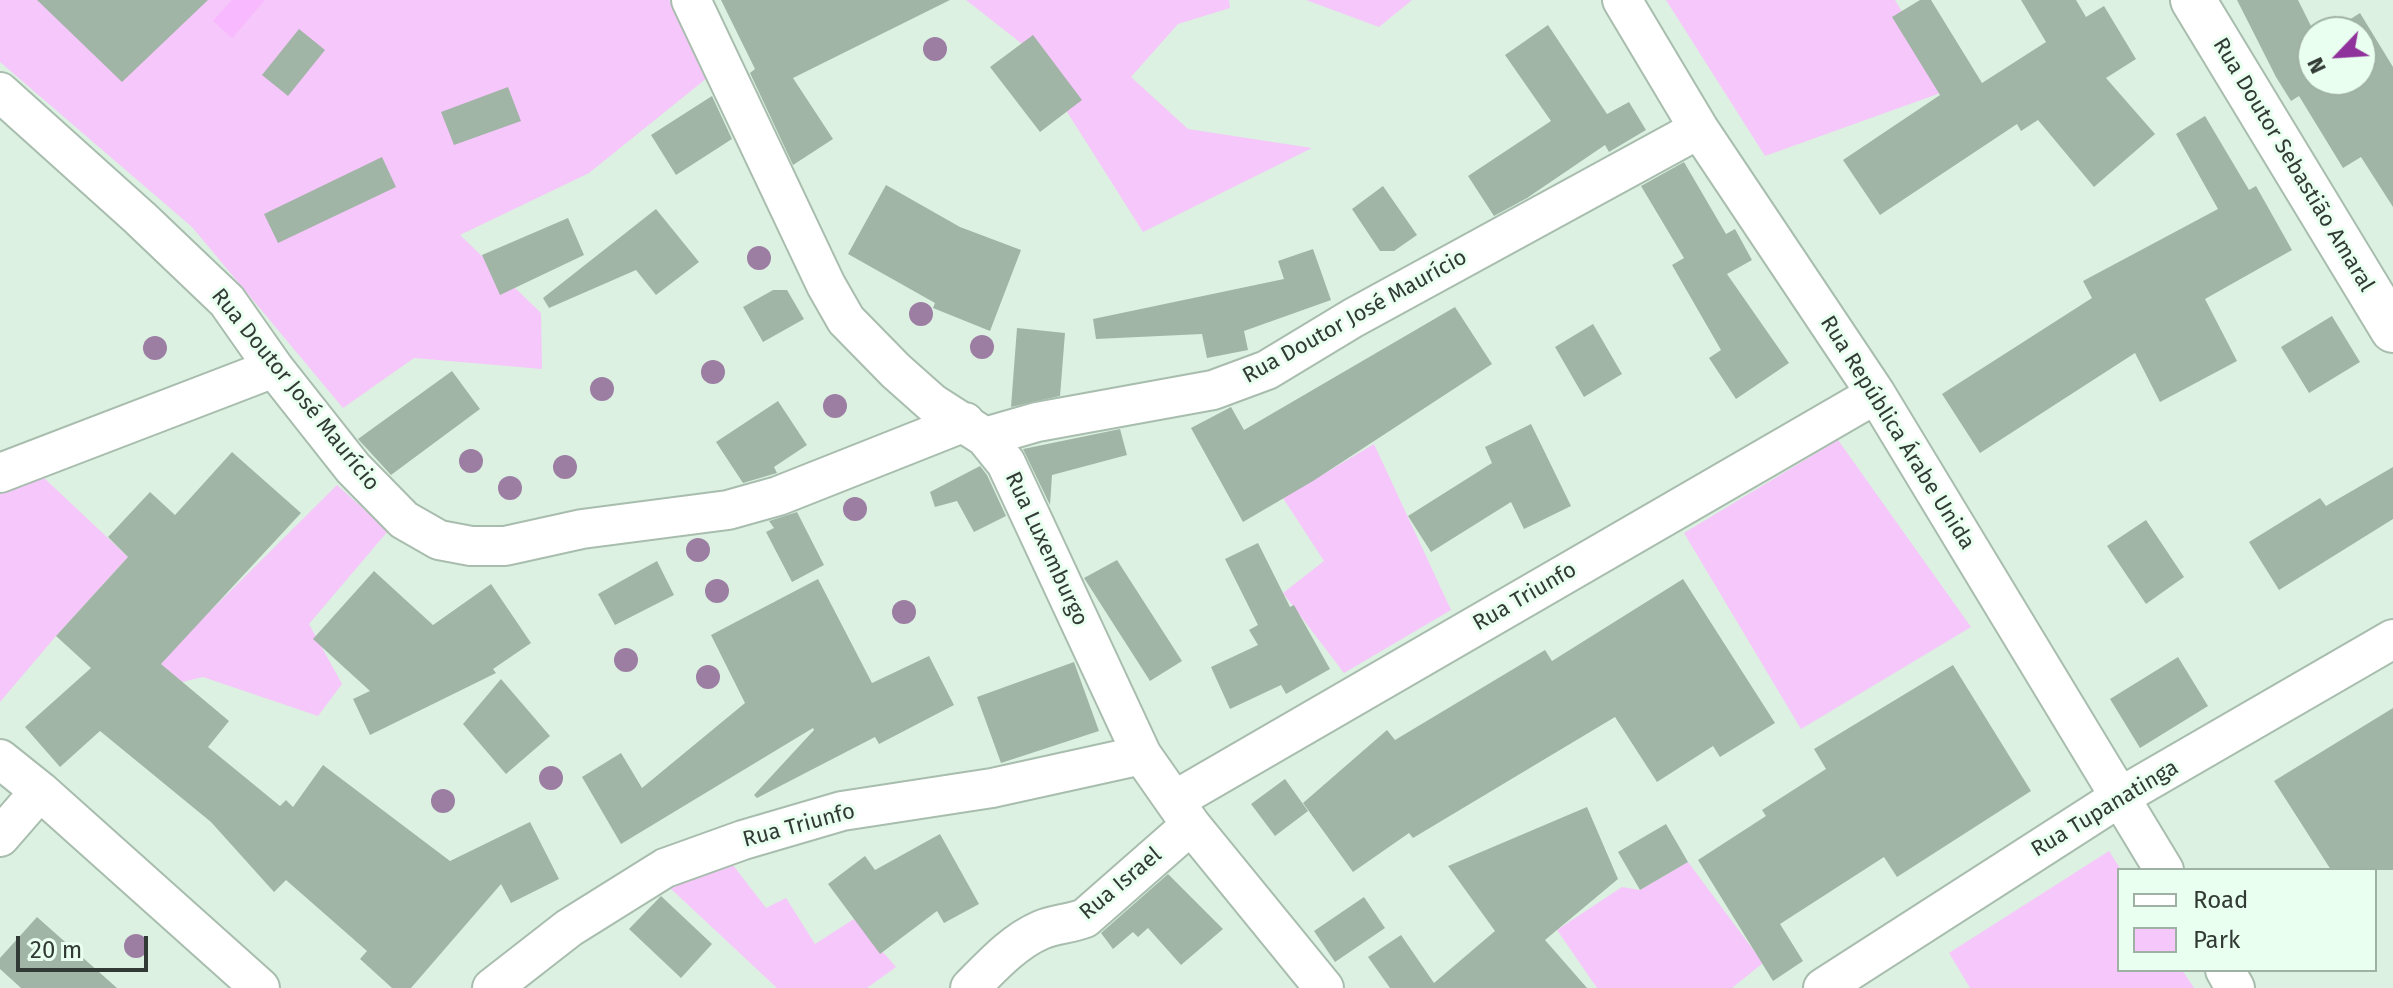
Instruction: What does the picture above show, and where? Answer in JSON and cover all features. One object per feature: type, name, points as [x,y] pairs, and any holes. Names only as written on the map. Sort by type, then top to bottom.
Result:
[{"type":"street","name":"Rua República Árabe Unida","points":[[1622,0],[1699,129],[1876,394],[2163,868]]},
{"type":"street","name":"Rua Doutor Sebastião Amaral","points":[[2193,0],[2393,330]]},
{"type":"street","name":"Rua Luxemburgo","points":[[691,1],[826,285],[846,320],[896,371],[932,403],[975,430],[1006,463],[1142,755],[1183,812],[1324,988]]},
{"type":"street","name":"Rua Doutor José Maurício","points":[[0,92],[227,301],[353,468],[404,520],[439,540],[471,546],[505,546],[582,529],[728,510],[975,430],[1213,390],[1267,370],[1353,318],[1699,129]]},
{"type":"street","points":[[0,473],[264,354]]},
{"type":"street","name":"Rua Triunfo","points":[[1183,812],[1876,394]]},
{"type":"street","name":"Rua Tupanatinga","points":[[1823,988],[2120,797],[2393,639]]},
{"type":"street","name":"Rua Triunfo","points":[[492,988],[569,928],[665,868],[743,840],[842,811],[992,788],[1142,755]]},
{"type":"street","points":[[0,759],[40,791],[260,988]]},
{"type":"street","points":[[0,837],[40,791]]},
{"type":"street","name":"Rua Israel","points":[[970,988],[1027,937],[1042,929],[1085,918],[1183,812]]},
{"type":"green space","points":[[0,0],[669,0],[707,78],[589,173],[460,235],[541,313],[542,369],[414,358],[343,408],[192,227],[0,62]]},
{"type":"green space","points":[[966,0],[1229,0],[1230,8],[1178,24],[1131,77],[1188,129],[1312,148],[1143,232],[1026,47]]},
{"type":"green space","points":[[1306,0],[1412,0],[1379,27]]},
{"type":"green space","points":[[1666,0],[1895,0],[1949,90],[1765,156]]},
{"type":"green space","points":[[1838,440],[1971,627],[1801,729],[1684,533]]},
{"type":"green space","points":[[1374,444],[1451,610],[1344,673],[1283,593],[1324,561],[1283,498]]},
{"type":"green space","points":[[42,476],[128,557],[0,702],[0,494]]},
{"type":"green space","points":[[337,485],[388,531],[309,624],[342,684],[318,716],[203,677],[182,682],[154,667]]},
{"type":"green space","points":[[2109,851],[2120,868],[2117,868],[2117,972],[2183,972],[2194,988],[1970,988],[1949,953]]},
{"type":"green space","points":[[729,860],[766,908],[786,898],[815,944],[854,919],[896,967],[867,988],[777,988],[669,887]]},
{"type":"green space","points":[[1688,862],[1763,963],[1732,988],[1597,988],[1557,930],[1622,887],[1640,890]]},
{"type":"shaded area","points":[[232,0],[265,0],[232,38],[213,21]]},
{"type":"building","points":[[37,0],[208,0],[122,82]]},
{"type":"building","points":[[721,0],[950,0],[793,78],[833,139],[793,165],[750,73],[755,69]]},
{"type":"building","points":[[1920,0],[1931,0],[1982,83],[2046,42],[2021,0],[2076,0],[2086,17],[2104,6],[2136,59],[2106,78],[2155,134],[2094,187],[2038,120],[2021,131],[2017,124],[1880,215],[1843,160],[1940,95],[1892,17]]},
{"type":"building","points":[[2237,0],[2298,0],[2306,16],[2297,16],[2299,96],[2291,101]]},
{"type":"building","points":[[1548,25],[1607,114],[1629,102],[1646,130],[1609,152],[1605,145],[1527,198],[1494,216],[1468,176],[1551,121],[1505,55]]},
{"type":"building","points":[[299,29],[325,50],[288,96],[262,75]]},
{"type":"building","points":[[1033,35],[1082,100],[1040,132],[990,67]]},
{"type":"building","points":[[2377,41],[2393,67],[2393,207],[2361,157],[2343,168],[2299,96],[2377,96]]},
{"type":"building","points":[[508,87],[521,121],[454,145],[441,112]]},
{"type":"building","points":[[712,96],[732,139],[676,175],[651,135]]},
{"type":"building","points":[[2205,116],[2249,190],[2256,186],[2292,250],[2205,299],[2237,361],[2160,402],[2135,353],[1980,453],[1942,394],[2092,298],[2083,281],[2218,209],[2176,134]]},
{"type":"building","points":[[382,157],[396,187],[278,243],[264,214]]},
{"type":"building","points":[[1684,162],[1726,234],[1735,229],[1752,260],[1727,274],[1789,363],[1736,399],[1709,358],[1721,350],[1672,265],[1684,258],[1641,186]]},
{"type":"building","points":[[886,185],[960,227],[1021,250],[990,331],[933,308],[935,303],[848,254]]},
{"type":"building","points":[[1383,186],[1417,235],[1394,251],[1380,251],[1352,209]]},
{"type":"building","points":[[656,209],[699,262],[656,295],[636,270],[549,308],[543,298]]},
{"type":"building","points":[[568,218],[584,255],[500,295],[482,255]]},
{"type":"building","points":[[1313,249],[1331,300],[1244,331],[1248,350],[1207,358],[1202,334],[1096,339],[1093,319],[1284,279],[1278,261]]},
{"type":"building","points":[[773,290],[787,290],[804,319],[763,342],[743,307]]},
{"type":"building","points":[[1455,307],[1492,364],[1313,481],[1243,522],[1191,428],[1231,407],[1244,430]]},
{"type":"building","points":[[2332,316],[2360,362],[2309,393],[2281,347]]},
{"type":"building","points":[[1593,324],[1622,374],[1584,397],[1555,347]]},
{"type":"building","points":[[1017,328],[1065,333],[1060,396],[1011,407]]},
{"type":"building","points":[[452,371],[480,409],[391,475],[358,439]]},
{"type":"building","points":[[778,401],[807,445],[774,467],[777,473],[743,483],[716,442]]},
{"type":"building","points":[[1531,424],[1571,506],[1524,529],[1511,502],[1431,552],[1408,516],[1492,463],[1485,447]]},
{"type":"building","points":[[1120,429],[1127,455],[1052,475],[1050,505],[1023,449]]},
{"type":"building","points":[[232,452],[301,513],[161,664],[229,721],[208,747],[280,806],[286,800],[293,807],[323,765],[450,861],[530,822],[559,879],[511,903],[501,884],[411,988],[392,988],[360,959],[367,951],[286,880],[274,892],[211,822],[100,731],[60,767],[25,727],[91,668],[56,636],[128,557],[108,537],[150,492],[175,515]]},
{"type":"building","points":[[980,466],[1006,516],[974,532],[957,501],[935,507],[930,492]]},
{"type":"building","points":[[2393,467],[2393,519],[2279,590],[2249,542],[2320,498],[2326,506]]},
{"type":"building","points":[[797,512],[824,565],[792,582],[766,532],[774,528],[769,521]]},
{"type":"building","points":[[2146,520],[2184,577],[2146,604],[2107,546]]},
{"type":"building","points":[[1258,543],[1290,607],[1294,605],[1330,669],[1286,694],[1281,685],[1230,709],[1211,667],[1258,645],[1249,630],[1258,625],[1225,559]]},
{"type":"building","points":[[1117,560],[1182,661],[1150,681],[1084,578]]},
{"type":"building","points":[[657,561],[674,595],[615,625],[598,594]]},
{"type":"building","points":[[374,571],[433,625],[491,584],[531,643],[493,669],[496,673],[370,735],[353,699],[370,691],[313,639]]},
{"type":"building","points":[[818,579],[872,683],[929,656],[954,705],[879,744],[875,737],[757,798],[754,795],[813,728],[621,844],[582,777],[621,753],[642,788],[745,703],[711,635]]},
{"type":"building","points":[[1683,579],[1775,723],[1720,757],[1713,746],[1657,782],[1615,717],[1413,838],[1409,833],[1353,872],[1303,803],[1387,730],[1395,740],[1545,650],[1552,661]]},
{"type":"building","points":[[2178,657],[2208,706],[2140,748],[2110,699]]},
{"type":"building","points":[[1074,662],[1099,731],[1001,763],[977,697]]},
{"type":"building","points":[[1953,665],[2031,791],[1897,877],[1884,857],[1780,924],[1803,961],[1773,981],[1698,860],[1766,816],[1762,810],[1826,769],[1814,749]]},
{"type":"building","points":[[501,679],[550,736],[506,774],[463,724]]},
{"type":"building","points":[[2393,708],[2393,870],[2330,868],[2274,781]]},
{"type":"building","points":[[1285,779],[1308,811],[1275,836],[1251,804]]},
{"type":"building","points":[[1587,807],[1618,879],[1545,940],[1587,988],[1390,988],[1368,957],[1401,935],[1434,983],[1495,931],[1448,866]]},
{"type":"building","points":[[1666,824],[1688,862],[1640,890],[1618,852]]},
{"type":"building","points":[[940,834],[979,904],[944,923],[937,911],[880,954],[828,884],[865,856],[875,870]]},
{"type":"building","points":[[1168,874],[1223,929],[1181,965],[1148,928],[1138,937],[1133,932],[1113,949],[1101,933]]},
{"type":"building","points":[[661,896],[712,944],[681,978],[629,929]]},
{"type":"building","points":[[1364,897],[1385,928],[1335,962],[1314,931]]},
{"type":"building","points":[[37,917],[117,988],[21,988],[0,969],[0,958]]}]
